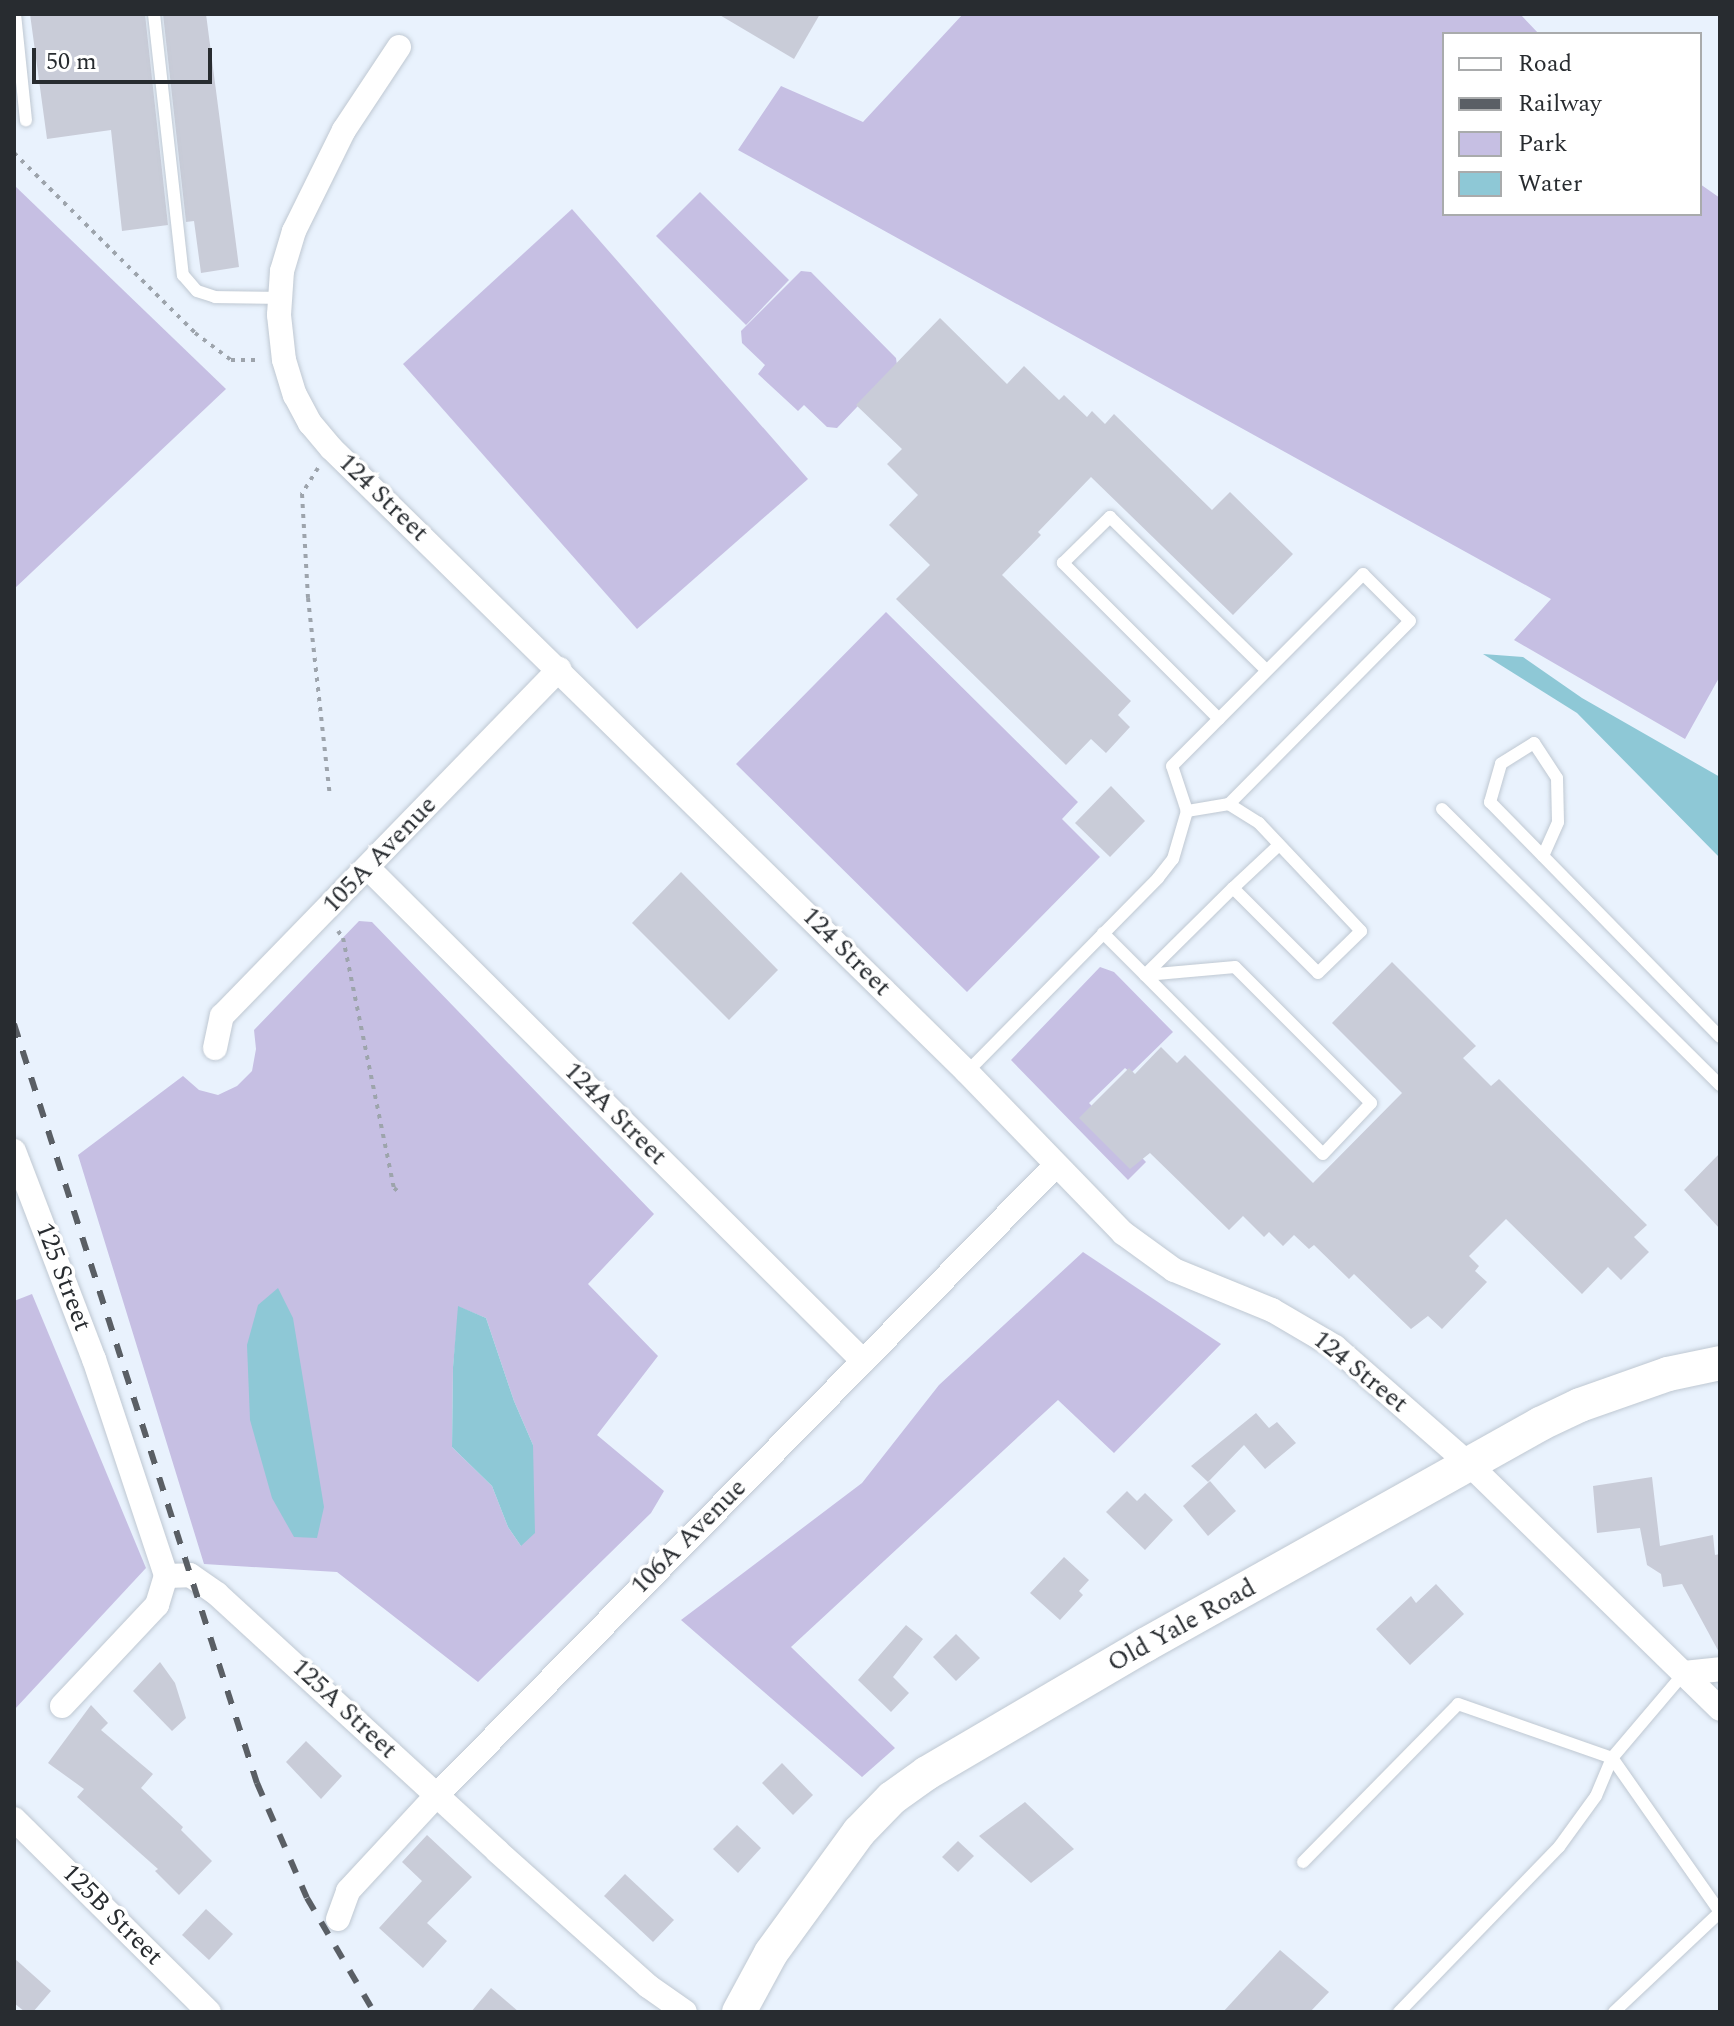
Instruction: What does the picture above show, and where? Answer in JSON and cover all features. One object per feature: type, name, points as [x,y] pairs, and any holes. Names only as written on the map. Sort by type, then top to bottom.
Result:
[{"type":"main road","name":"Old Yale Road","points":[[739,2012],[771,1953],[830,1870],[876,1814],[907,1786],[1145,1645],[1580,1405],[1668,1374],[1720,1363]]},
{"type":"street","name":"124 Street","points":[[399,47],[344,130],[309,197],[282,271],[280,298],[284,360],[295,395],[310,423],[331,448],[560,669],[967,1072],[1123,1233],[1174,1270],[1272,1310],[1335,1347],[1470,1465],[1720,1709]]},
{"type":"street","name":"105A Avenue","points":[[215,1048],[222,1016],[560,669]]},
{"type":"street","name":"124A Street","points":[[368,868],[863,1361]]},
{"type":"street","name":"125 Street","points":[[14,1151],[94,1359],[166,1576]]},
{"type":"street","name":"106A Avenue","points":[[338,1919],[348,1891],[437,1795],[1056,1165]]},
{"type":"street","name":"125A Street","points":[[166,1576],[190,1575],[217,1594],[648,1986],[685,2012]]},
{"type":"street","points":[[62,1706],[157,1605],[166,1576]]},
{"type":"street","points":[[1684,1673],[1720,1669]]},
{"type":"street","name":"125B Street","points":[[14,1819],[209,2012]]},
{"type":"lane","points":[[15,14],[26,120]]},
{"type":"lane","points":[[154,14],[183,275],[197,291],[215,297],[280,298]]},
{"type":"lane","points":[[1219,719],[1063,563],[1110,517],[1266,670]]},
{"type":"lane","points":[[967,1072],[1158,878],[1173,859],[1187,811],[1172,766],[1363,574],[1410,621],[1229,804],[1187,811]]},
{"type":"lane","points":[[1543,856],[1558,822],[1557,778],[1534,743],[1501,764],[1490,802],[1720,1037]]},
{"type":"lane","points":[[1229,804],[1259,823],[1361,931],[1318,973],[1233,888]]},
{"type":"lane","points":[[1442,809],[1720,1085]]},
{"type":"lane","points":[[1145,975],[1279,845]]},
{"type":"lane","points":[[1103,933],[1323,1154],[1371,1103],[1235,967],[1145,975]]},
{"type":"lane","points":[[1399,2012],[1559,1847],[1596,1796],[1612,1758],[1684,1673]]},
{"type":"lane","points":[[1303,1862],[1458,1704],[1612,1758],[1720,1912],[1614,2012]]},
{"type":"path","points":[[14,153],[195,333],[231,360],[254,360]]},
{"type":"path","points":[[330,796],[308,598],[302,494],[331,448]]},
{"type":"path","points":[[325,911],[343,938],[394,1188],[399,1192]]},
{"type":"green space","points":[[963,14],[1520,14],[1537,32],[1442,32],[1442,216],[1702,216],[1702,185],[1720,198],[1720,676],[1685,739],[1514,640],[1551,599],[738,150],[781,86],[863,122]]},
{"type":"green space","points":[[14,185],[226,389],[14,589]]},
{"type":"green space","points":[[700,192],[789,280],[746,325],[656,236]]},
{"type":"green space","points":[[572,209],[808,479],[637,629],[403,364]]},
{"type":"green space","points":[[801,271],[811,272],[896,358],[897,365],[837,428],[827,427],[804,405],[798,411],[758,374],[765,365],[742,343],[741,331]]},
{"type":"green space","points":[[886,612],[1078,802],[1062,819],[1100,857],[967,992],[736,764]]},
{"type":"green space","points":[[359,921],[372,922],[654,1214],[588,1284],[658,1356],[597,1435],[664,1491],[651,1513],[478,1682],[337,1572],[204,1564],[78,1155],[183,1076],[199,1090],[218,1095],[237,1086],[252,1071],[256,1049],[254,1030]],"holes":[[[459,1307],[486,1318],[514,1401],[533,1445],[521,1546],[508,1527],[492,1486],[452,1447],[453,1367]]]},
{"type":"green space","points":[[1100,967],[1114,972],[1173,1032],[1131,1073],[1125,1068],[1089,1103],[1146,1162],[1128,1180],[1011,1060]]},
{"type":"green space","points":[[1083,1252],[1221,1344],[1114,1453],[1058,1400],[791,1647],[895,1748],[862,1777],[681,1620],[862,1483],[939,1385]]},
{"type":"green space","points":[[32,1294],[146,1568],[14,1710],[14,1301]]},
{"type":"water","points":[[1483,654],[1523,657],[1582,698],[1720,777],[1720,858],[1577,713]]},
{"type":"water","points":[[278,1288],[293,1318],[324,1507],[317,1538],[294,1537],[272,1498],[250,1420],[247,1345],[258,1305]]},
{"type":"water","points":[[458,1306],[486,1318],[514,1401],[533,1445],[535,1533],[521,1546],[508,1527],[492,1486],[452,1447],[453,1367]]},
{"type":"building","points":[[30,14],[145,14],[168,225],[122,231],[111,130],[47,139]]},
{"type":"building","points":[[163,14],[206,14],[239,267],[201,273],[194,221],[186,222]]},
{"type":"building","points":[[718,14],[820,14],[794,59]]},
{"type":"building","points":[[940,318],[1007,384],[1024,366],[1059,400],[1064,395],[1087,417],[1092,411],[1105,424],[1114,414],[1212,510],[1230,492],[1293,554],[1233,615],[1091,477],[1038,532],[1041,535],[1002,575],[1131,701],[1118,715],[1130,727],[1106,753],[1091,739],[1066,765],[896,599],[930,565],[889,525],[918,495],[887,464],[902,449],[856,405]]},
{"type":"building","points":[[1111,786],[1145,821],[1110,857],[1075,823]]},
{"type":"building","points":[[681,872],[778,970],[729,1020],[632,923]]},
{"type":"building","points":[[1392,962],[1476,1046],[1463,1058],[1491,1086],[1499,1079],[1647,1225],[1634,1237],[1649,1252],[1621,1280],[1608,1267],[1582,1294],[1506,1219],[1469,1256],[1479,1266],[1475,1271],[1487,1282],[1442,1329],[1428,1316],[1411,1329],[1354,1274],[1349,1279],[1314,1245],[1309,1249],[1294,1235],[1283,1246],[1269,1232],[1264,1237],[1243,1216],[1229,1230],[1150,1153],[1130,1169],[1079,1118],[1129,1068],[1135,1074],[1161,1047],[1177,1063],[1185,1055],[1313,1183],[1402,1093],[1332,1023]]},
{"type":"building","points":[[1720,1153],[1720,1229],[1684,1190]]},
{"type":"building","points":[[1256,1413],[1269,1428],[1277,1422],[1296,1443],[1265,1469],[1244,1445],[1208,1482],[1191,1466]]},
{"type":"building","points":[[1652,1477],[1660,1546],[1713,1535],[1715,1555],[1720,1554],[1720,1654],[1682,1584],[1663,1587],[1661,1574],[1647,1565],[1640,1528],[1597,1533],[1593,1486]]},
{"type":"building","points":[[1210,1481],[1236,1511],[1208,1536],[1183,1506]]},
{"type":"building","points":[[1127,1491],[1137,1501],[1145,1493],[1173,1520],[1145,1550],[1106,1512]]},
{"type":"building","points":[[1064,1557],[1089,1580],[1079,1591],[1083,1595],[1060,1620],[1030,1593]]},
{"type":"building","points":[[1436,1584],[1464,1614],[1410,1665],[1376,1629],[1411,1596],[1416,1603]]},
{"type":"building","points":[[906,1625],[923,1639],[893,1677],[909,1693],[891,1712],[858,1680]]},
{"type":"building","points":[[956,1634],[980,1658],[956,1681],[933,1657]]},
{"type":"building","points":[[160,1662],[175,1683],[186,1718],[172,1731],[133,1691]]},
{"type":"building","points":[[91,1705],[108,1723],[101,1730],[153,1774],[141,1788],[183,1827],[181,1830],[212,1861],[179,1895],[155,1871],[158,1869],[77,1797],[84,1789],[48,1763]]},
{"type":"building","points":[[306,1741],[342,1776],[321,1799],[286,1762]]},
{"type":"building","points":[[782,1763],[813,1795],[793,1815],[762,1783]]},
{"type":"building","points":[[1025,1802],[1074,1849],[1031,1883],[979,1836]]},
{"type":"building","points":[[737,1825],[761,1848],[738,1873],[713,1849]]},
{"type":"building","points":[[427,1835],[472,1877],[427,1923],[447,1941],[423,1968],[379,1928],[422,1881],[402,1862]]},
{"type":"building","points":[[958,1841],[974,1856],[958,1872],[942,1857]]},
{"type":"building","points":[[625,1874],[674,1920],[653,1942],[604,1896]]},
{"type":"building","points":[[206,1909],[233,1934],[209,1960],[182,1935]]},
{"type":"building","points":[[1280,1950],[1329,1992],[1310,2012],[1223,2012]]},
{"type":"building","points":[[14,1958],[51,1991],[33,2012],[25,2012],[14,2003]]},
{"type":"building","points":[[491,1988],[519,2012],[471,2012]]},
{"type":"railway","points":[[14,1024],[257,1783],[307,1898],[374,2012]]}]
